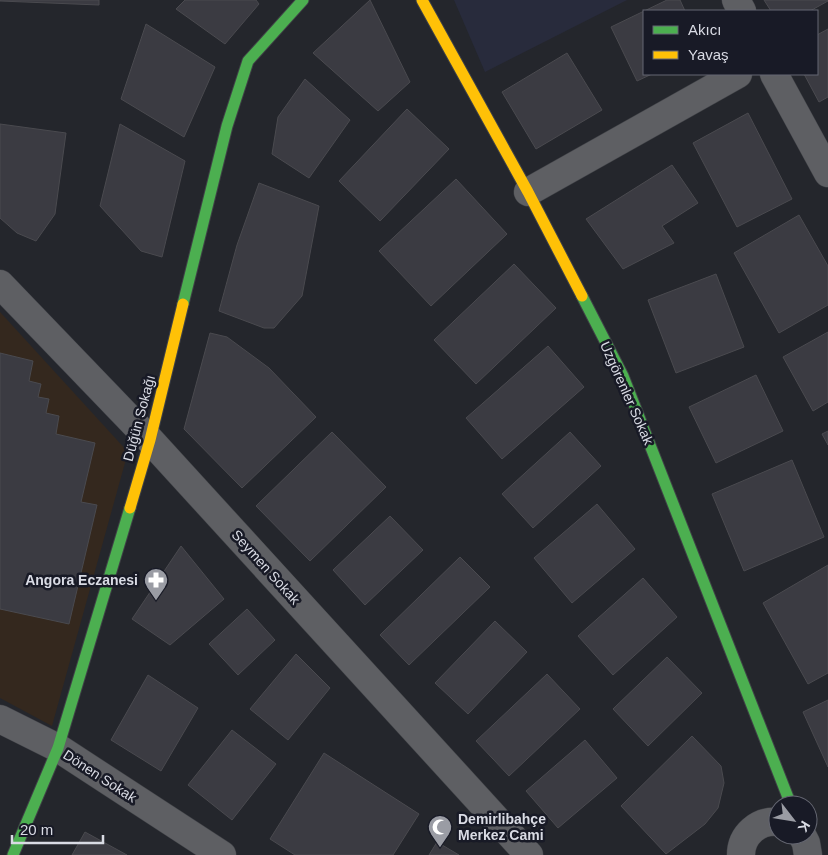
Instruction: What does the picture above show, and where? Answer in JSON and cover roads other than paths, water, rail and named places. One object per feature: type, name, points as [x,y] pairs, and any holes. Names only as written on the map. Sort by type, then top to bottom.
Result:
[{"type":"street","name":"Düğün Sokağı","points":[[13,855],[58,748],[150,440],[227,126],[248,61],[303,0]]},
{"type":"street","name":"Uzgörenler Sokak","points":[[422,0],[528,192],[623,376],[787,793]]},
{"type":"street","points":[[528,192],[736,75]]},
{"type":"street","points":[[775,75],[828,172]]},
{"type":"street","name":"Seymen Sokak","points":[[0,284],[150,440],[529,855]]},
{"type":"street","name":"Dönen Sokak","points":[[0,719],[58,748],[222,855]]},
{"type":"street","points":[[748,842],[787,793]]},
{"type":"place","name":"Angora Eczanesi","points":[[156,601]]},
{"type":"place","name":"Demirlibahçe Merkez Cami","points":[[440,848]]}]
